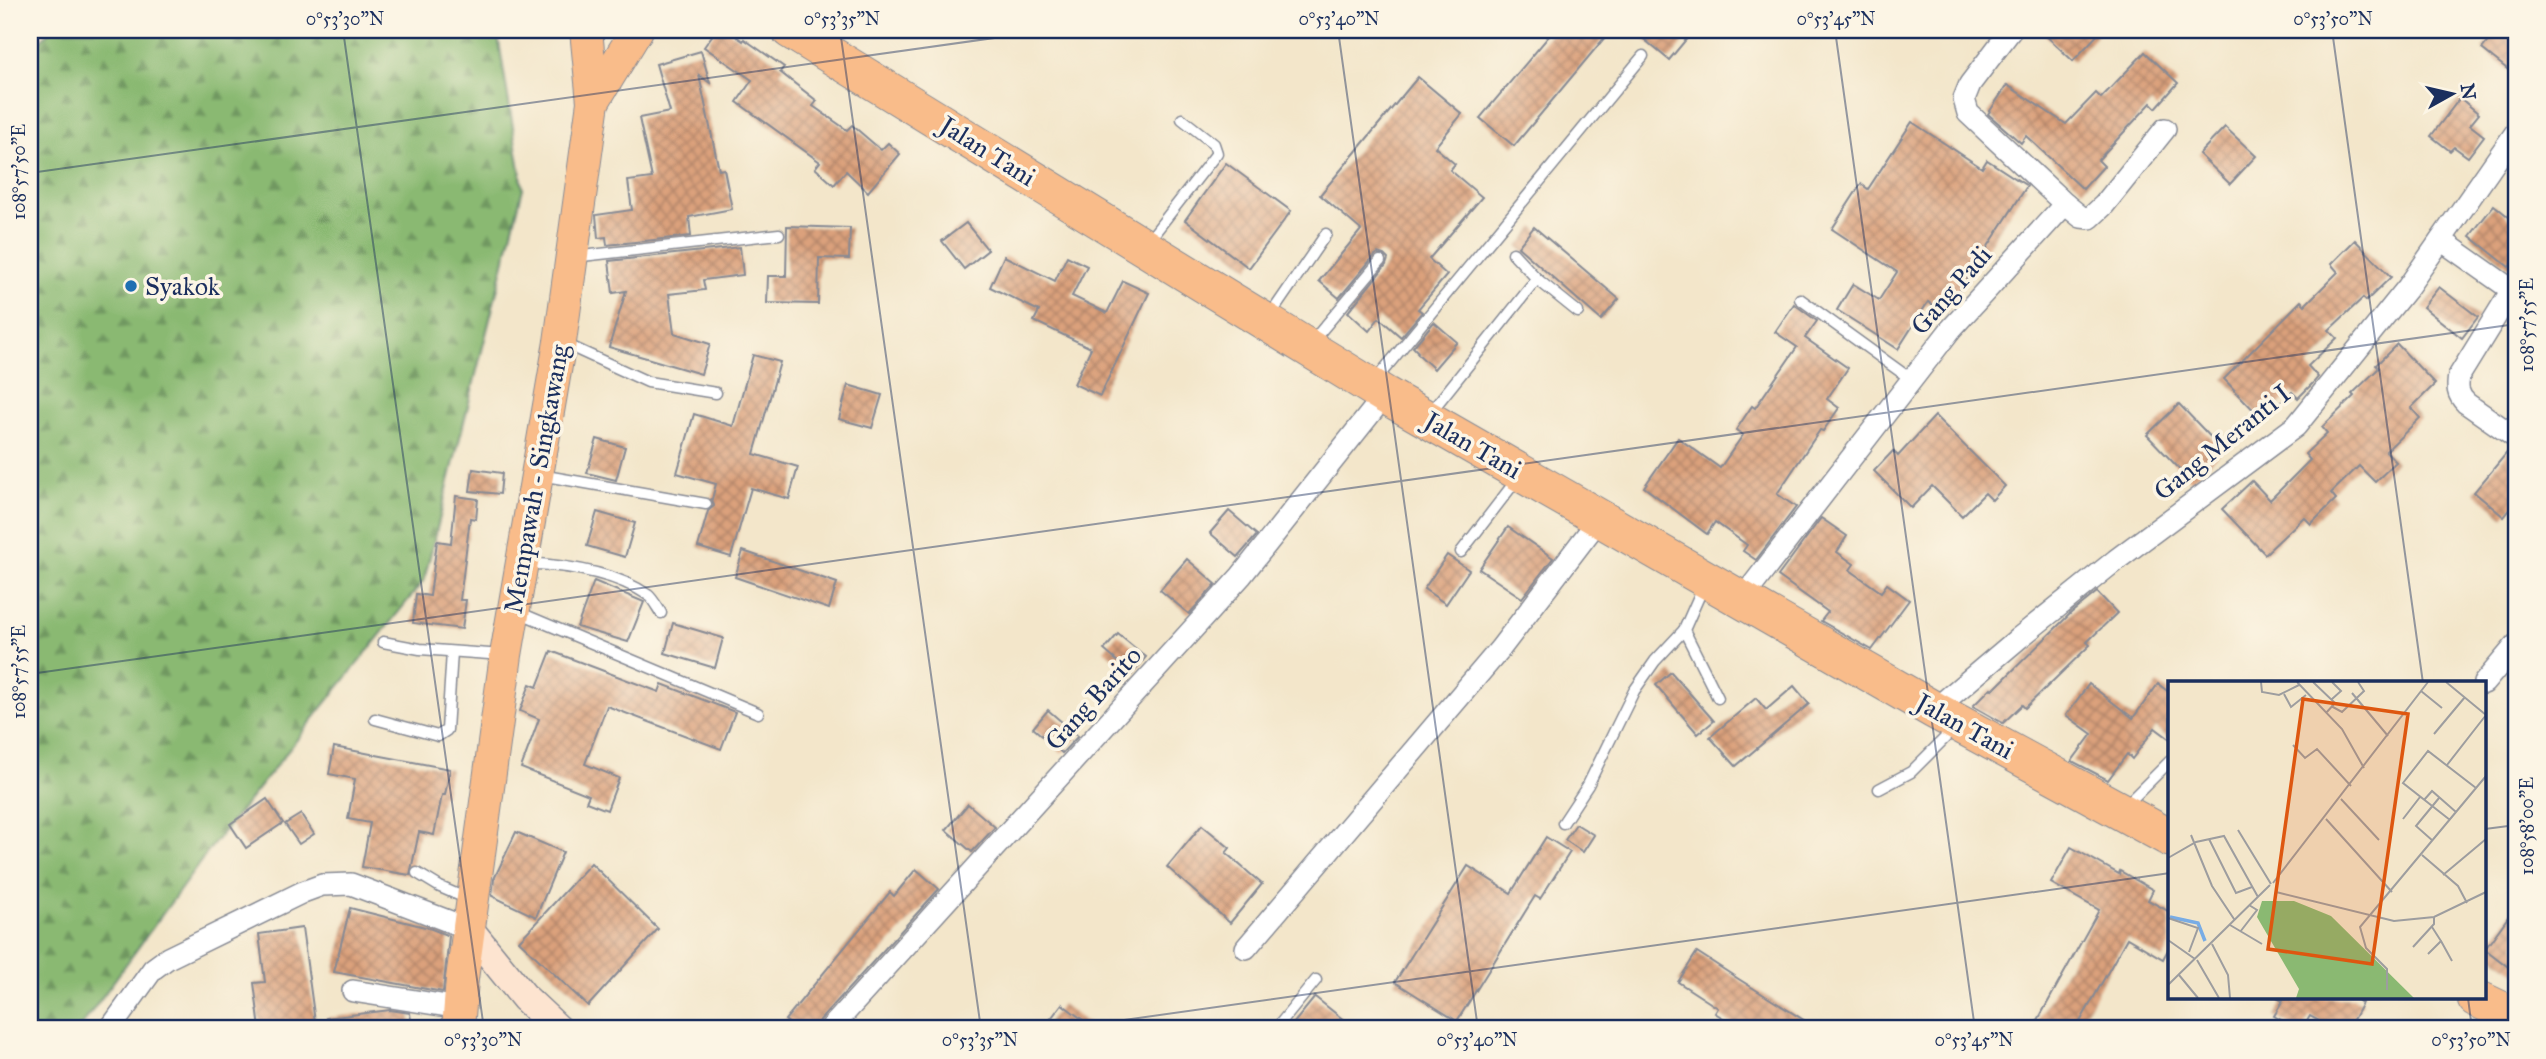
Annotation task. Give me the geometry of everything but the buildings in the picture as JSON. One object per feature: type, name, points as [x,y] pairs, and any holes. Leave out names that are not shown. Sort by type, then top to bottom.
[{"type":"highway","name":"Jalan Tani","points":[[790,30],[831,40],[1143,247],[1378,390],[1947,717],[2168,837]]},
{"type":"highway","points":[[2480,1000],[2516,1017]]},
{"type":"main road","name":"Mempawah - Singkawang","points":[[459,1019],[512,610],[560,342],[593,102],[586,30]]},
{"type":"main road","points":[[593,102],[637,30]]},
{"type":"street","points":[[2011,30],[1970,84],[1965,99],[1968,113],[2081,217],[2090,218],[2104,205],[2165,129]]},
{"type":"street","name":"Gang Meranti I","points":[[1947,717],[2019,638],[2116,560],[2296,426],[2400,297],[2516,132]]},
{"type":"street","name":"Gang Padi","points":[[1742,599],[1951,330],[2065,204]]},
{"type":"street","points":[[2441,240],[2514,291],[2459,376],[2458,390],[2466,403],[2516,438]]},
{"type":"street","name":"Gang Barito","points":[[830,1029],[1241,576],[1378,390]]},
{"type":"street","points":[[1246,948],[1500,649],[1600,518]]},
{"type":"street","points":[[2486,681],[2516,645]]},
{"type":"street","points":[[110,1029],[153,970],[168,958],[303,892],[322,886],[351,884],[471,915],[518,990],[558,1029]]},
{"type":"street","points":[[353,991],[459,1019]]},
{"type":"lane","points":[[1378,390],[1643,57]]},
{"type":"lane","points":[[1143,247],[1217,153],[1214,144],[1182,119]]},
{"type":"lane","points":[[572,257],[779,234]]},
{"type":"lane","points":[[1266,322],[1326,234]]},
{"type":"lane","points":[[1513,253],[1537,279],[1578,312]]},
{"type":"lane","points":[[1307,348],[1380,261]]},
{"type":"lane","points":[[1426,418],[1537,279]]},
{"type":"lane","points":[[1800,299],[1912,380]]},
{"type":"lane","points":[[560,342],[648,382],[716,393]]},
{"type":"lane","points":[[1461,552],[1521,473]]},
{"type":"lane","points":[[537,475],[706,504]]},
{"type":"lane","points":[[521,563],[587,570],[650,596],[661,613]]},
{"type":"lane","points":[[1563,822],[1588,785],[1634,691],[1655,661],[1684,630],[1707,580]]},
{"type":"lane","points":[[512,610],[758,713]]},
{"type":"lane","points":[[1684,630],[1718,698]]},
{"type":"lane","points":[[383,642],[452,652],[506,656]]},
{"type":"lane","points":[[374,719],[438,736],[443,734],[447,730],[452,652]]},
{"type":"lane","points":[[1879,789],[1910,772],[1947,717]]},
{"type":"lane","points":[[2120,811],[2168,763]]},
{"type":"lane","points":[[416,873],[440,887],[471,915]]},
{"type":"lane","points":[[1276,1029],[1316,980]]},
{"type":"green space","points":[[51,30],[497,30],[523,188],[424,580],[209,850],[79,1029],[30,1029],[30,51]]},
{"type":"place","name":"Syakok","points":[[131,286]]}]
